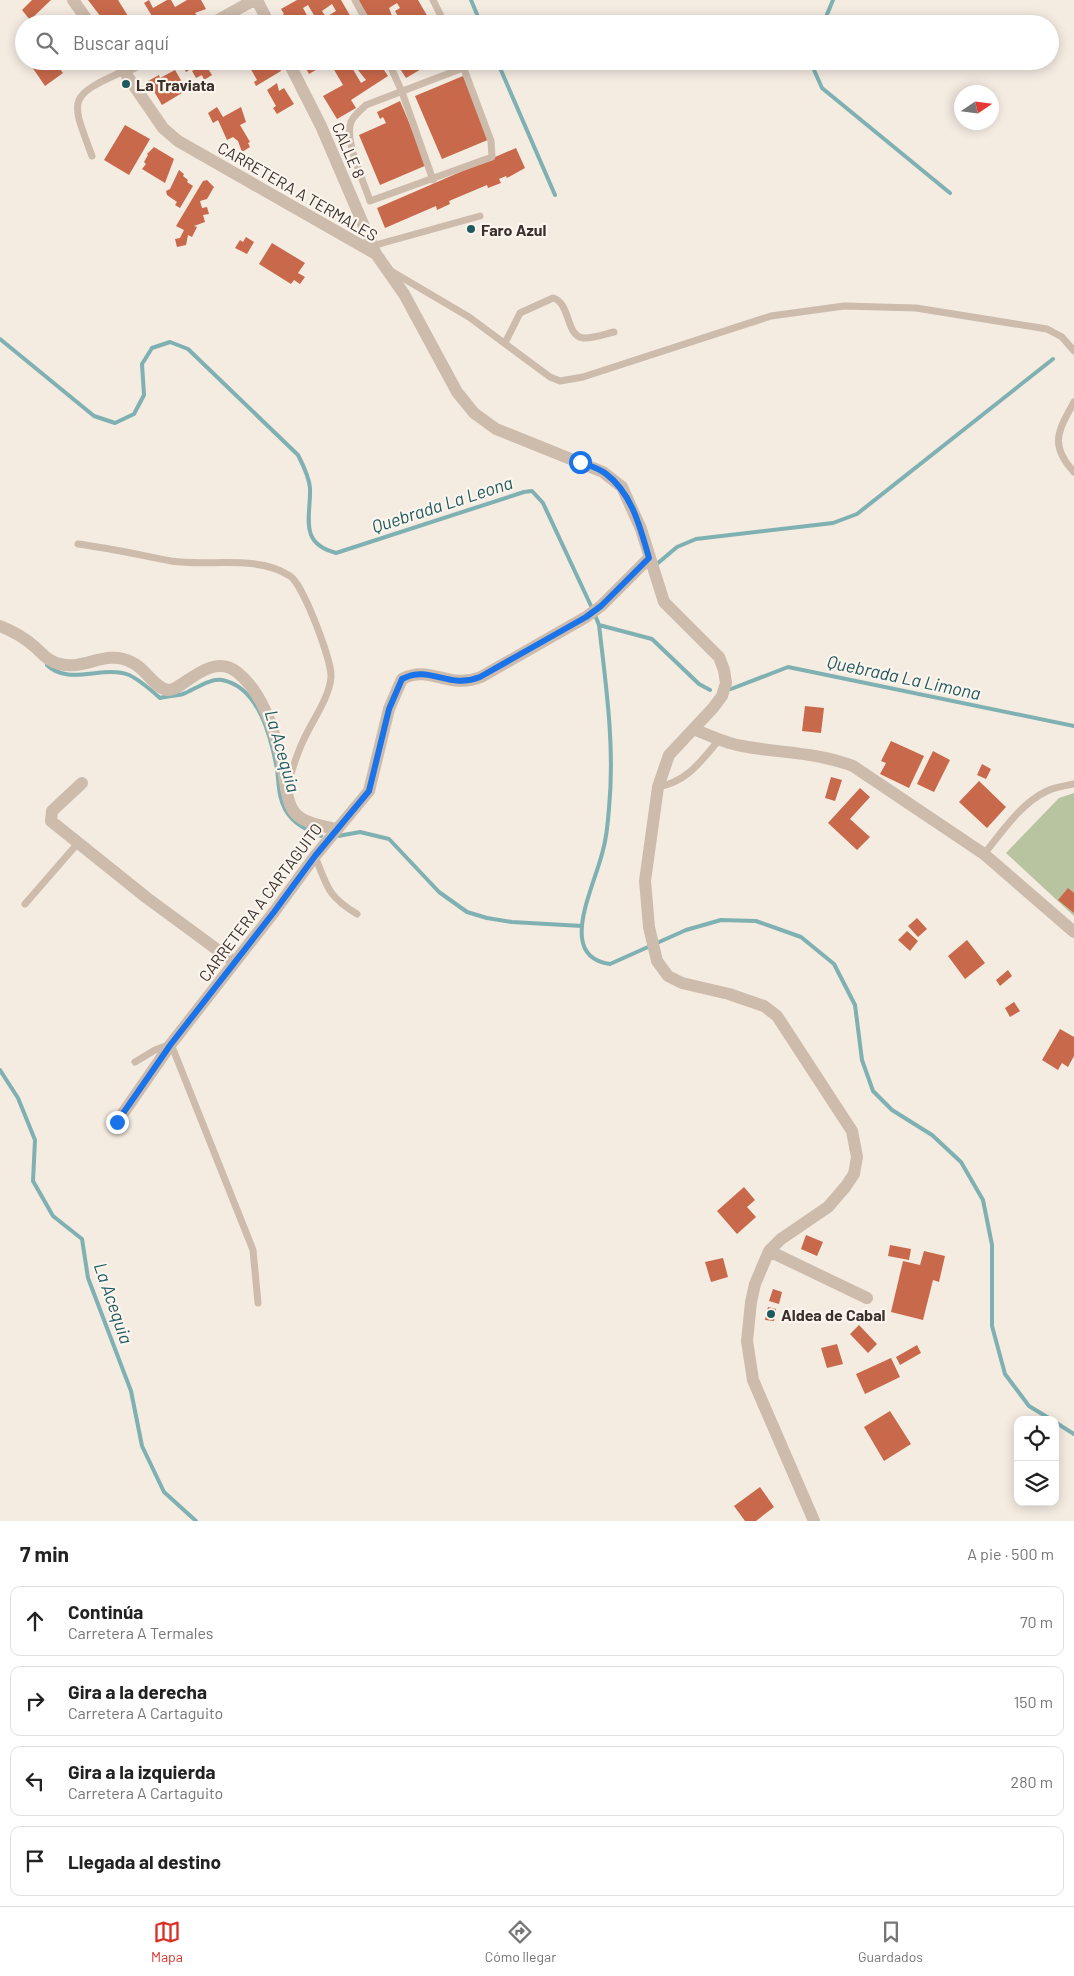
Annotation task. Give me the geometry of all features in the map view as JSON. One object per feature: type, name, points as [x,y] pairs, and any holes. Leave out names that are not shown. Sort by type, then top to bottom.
[{"type":"street","points":[[73,0],[84,15]]},
{"type":"street","points":[[228,15],[256,0],[264,15]]},
{"type":"street","name":"CARRETERA A TERMALES","points":[[124,70],[162,128],[178,141],[374,250],[388,269],[457,392],[474,413],[496,428],[603,472],[622,487],[638,522],[664,602],[719,658],[724,670],[726,683],[722,696],[669,755],[658,787],[645,880],[649,927],[657,961],[668,976],[682,983],[729,994],[764,1006],[777,1016],[852,1130],[858,1157],[854,1174],[828,1207],[781,1239],[769,1251]]},
{"type":"street","name":"CALLE 8","points":[[293,70],[321,126],[374,250]]},
{"type":"street","name":"CARRETERA A CARTAGUITO","points":[[117,1122],[171,1044],[336,829],[362,802],[369,791],[389,709],[402,679],[419,674],[432,675],[454,682],[469,682],[586,617],[601,606],[649,558]]},
{"type":"street","points":[[0,626],[13,631],[57,664],[73,665],[102,658],[117,658],[133,662],[146,671],[156,684],[167,690],[174,690],[201,671],[219,667],[234,670],[251,685],[267,714],[281,758],[286,787],[297,815],[316,824],[336,829]]},
{"type":"street","points":[[694,729],[719,740],[742,746],[832,758],[853,766],[984,854],[1074,932]]},
{"type":"street","points":[[82,783],[50,815],[51,821],[147,898],[234,962]]},
{"type":"street","points":[[814,1521],[753,1380],[748,1359],[747,1341],[750,1302],[755,1284],[769,1251],[867,1298]]},
{"type":"lane","points":[[355,0],[363,15]]},
{"type":"lane","points":[[433,0],[440,15]]},
{"type":"lane","points":[[92,156],[77,114],[77,102],[83,92],[115,70]]},
{"type":"lane","points":[[392,70],[402,92],[433,180]]},
{"type":"lane","points":[[451,70],[402,92],[366,105],[355,115],[350,123],[348,136],[370,201],[491,158],[493,155],[491,141],[464,70]]},
{"type":"lane","points":[[374,250],[480,216]]},
{"type":"lane","points":[[388,269],[469,317],[550,377],[560,381],[572,381],[771,316],[844,306],[916,308],[1047,329],[1062,337],[1074,351]]},
{"type":"lane","points":[[505,343],[520,314],[553,298],[562,303],[575,333],[579,337],[585,338],[614,332]]},
{"type":"lane","points":[[1074,402],[1058,431],[1058,445],[1063,460],[1074,472]]},
{"type":"lane","points":[[78,544],[144,554],[172,561],[263,567],[279,570],[298,584],[325,649],[331,678],[322,704],[304,740],[286,787]]},
{"type":"lane","points":[[658,787],[675,784],[690,773],[719,740]]},
{"type":"lane","points":[[984,854],[1037,796],[1049,790],[1074,784]]},
{"type":"lane","points":[[25,904],[78,843]]},
{"type":"lane","points":[[315,856],[328,889],[338,903],[357,914]]},
{"type":"lane","points":[[136,1062],[155,1050],[171,1044],[253,1250],[256,1261],[258,1304]]},
{"type":"green space","points":[[1074,793],[1074,916],[1006,853],[1059,798]]},
{"type":"building","points":[[32,0],[51,0],[35,15],[26,15],[22,10]]},
{"type":"building","points":[[88,0],[118,0],[127,15],[99,15]]},
{"type":"building","points":[[149,0],[153,8],[167,0],[171,0],[175,7],[187,0],[201,0],[206,9],[195,13],[196,15],[151,15],[144,3]]},
{"type":"building","points":[[297,0],[341,0],[350,15],[329,15],[336,11],[332,4],[322,11],[325,15],[314,15],[308,5],[303,8],[307,15],[282,15],[284,14],[281,9]]},
{"type":"building","points":[[358,0],[418,0],[427,15],[397,15],[395,11],[400,8],[397,3],[389,8],[392,15],[367,15]]},
{"type":"building","points":[[34,70],[61,70],[63,73],[45,86]]},
{"type":"building","points":[[175,70],[182,82],[174,87],[176,91],[185,86],[187,90],[162,105],[148,81],[159,75],[160,78]]},
{"type":"building","points":[[209,70],[212,75],[204,80],[202,75],[196,78],[192,71]]},
{"type":"building","points":[[251,70],[281,71],[256,86],[254,82],[257,80]]},
{"type":"building","points":[[307,70],[316,70],[309,74]]},
{"type":"building","points":[[334,70],[353,70],[361,83],[366,80],[358,70],[384,70],[388,76],[351,100],[356,108],[337,119],[323,96],[343,85]]},
{"type":"building","points":[[401,70],[420,70],[406,78]]},
{"type":"building","points":[[463,76],[490,139],[442,159],[415,96]]},
{"type":"building","points":[[277,83],[279,91],[284,88],[294,104],[277,114],[273,108],[276,106],[267,90]]},
{"type":"building","points":[[400,101],[427,165],[380,185],[359,135],[386,123],[383,117],[380,119],[377,112]]},
{"type":"building","points":[[217,107],[223,117],[241,107],[246,122],[240,125],[250,142],[248,143],[250,147],[242,152],[238,141],[233,137],[227,140],[218,120],[213,123],[208,113]]},
{"type":"building","points":[[125,125],[150,139],[129,175],[104,160]]},
{"type":"building","points":[[154,147],[174,159],[165,183],[142,169],[146,164],[144,162],[147,154]]},
{"type":"building","points":[[516,148],[525,168],[507,178],[506,176],[499,179],[501,183],[488,188],[487,185],[449,201],[450,204],[437,210],[436,206],[385,228],[377,208]]},
{"type":"building","points":[[179,170],[188,180],[187,182],[193,186],[180,208],[175,205],[177,202],[167,195],[166,191],[170,189]]},
{"type":"building","points":[[207,180],[214,187],[207,199],[200,201],[202,208],[207,207],[209,214],[203,215],[205,222],[194,226],[197,227],[192,237],[188,235],[186,245],[177,247],[175,239],[180,238],[184,230],[176,226],[203,181]]},
{"type":"building","points":[[246,237],[254,242],[247,254],[235,248],[240,240],[243,242]]},
{"type":"building","points":[[272,243],[305,263],[298,273],[305,277],[300,284],[294,280],[291,284],[259,264]]},
{"type":"building","points":[[805,706],[824,708],[821,733],[802,731]]},
{"type":"building","points":[[891,741],[924,756],[909,788],[880,774],[886,763],[881,761]]},
{"type":"building","points":[[933,751],[950,760],[934,792],[917,784]]},
{"type":"building","points":[[982,764],[991,769],[986,779],[977,775]]},
{"type":"building","points":[[831,777],[842,780],[835,801],[825,798]]},
{"type":"building","points":[[979,781],[1006,807],[987,828],[959,802]]},
{"type":"building","points":[[860,788],[870,797],[850,819],[870,837],[857,850],[828,823]]},
{"type":"building","points":[[1068,888],[1074,893],[1074,913],[1058,900]]},
{"type":"building","points":[[917,918],[927,929],[918,937],[908,926]]},
{"type":"building","points":[[907,931],[918,941],[910,951],[898,940]]},
{"type":"building","points":[[967,940],[985,963],[965,979],[948,956]]},
{"type":"building","points":[[1008,970],[1012,976],[1000,986],[996,980]]},
{"type":"building","points":[[1014,1002],[1020,1011],[1010,1017],[1005,1008]]},
{"type":"building","points":[[1060,1029],[1074,1037],[1074,1056],[1068,1067],[1062,1063],[1058,1070],[1042,1060]]},
{"type":"building","points":[[744,1187],[755,1200],[747,1207],[756,1217],[737,1234],[717,1211]]},
{"type":"building","points":[[806,1235],[823,1242],[817,1256],[801,1249]]},
{"type":"building","points":[[890,1245],[911,1249],[909,1260],[888,1256]]},
{"type":"building","points":[[924,1251],[945,1256],[939,1282],[933,1280],[923,1320],[891,1312],[903,1261],[920,1265]]},
{"type":"building","points":[[723,1258],[728,1277],[711,1282],[705,1262]]},
{"type":"building","points":[[773,1289],[782,1292],[779,1304],[769,1301]]},
{"type":"building","name":"Aldea de Cabal","points":[[768,1307],[776,1309],[774,1321],[765,1320]]},
{"type":"building","points":[[859,1325],[877,1344],[868,1353],[850,1334]]},
{"type":"building","points":[[837,1344],[843,1364],[827,1368],[821,1348]]},
{"type":"building","points":[[917,1345],[921,1353],[900,1365],[896,1357]]},
{"type":"building","points":[[891,1358],[900,1377],[865,1394],[856,1374]]},
{"type":"building","points":[[890,1411],[911,1444],[884,1461],[864,1427]]},
{"type":"building","points":[[760,1487],[774,1507],[756,1521],[745,1521],[734,1506]]},
{"type":"waterway","points":[[471,0],[477,15]]},
{"type":"waterway","points":[[827,15],[833,0]]},
{"type":"waterway","points":[[501,70],[555,195]]},
{"type":"waterway","points":[[814,70],[822,88],[950,193]]},
{"type":"waterway","name":"Quebrada La Leona","points":[[0,339],[94,416],[115,423],[134,414],[144,395],[142,364],[152,348],[170,342],[188,349],[298,455],[306,471],[310,488],[309,528],[311,536],[324,549],[336,553],[532,491],[543,503],[592,608]]},
{"type":"waterway","points":[[658,563],[677,547],[696,539],[833,523],[857,514],[1053,359]]},
{"type":"waterway","name":"Quebrada La Leona","points":[[595,615],[599,625],[607,694],[611,785],[605,839],[583,917],[582,938],[585,949],[591,957],[610,964],[686,930],[721,920],[756,921],[801,937],[834,964],[855,1005],[862,1060],[873,1091],[892,1110],[932,1135],[961,1162],[983,1200],[992,1245],[992,1326],[1005,1374],[1029,1406],[1045,1416]]},
{"type":"waterway","name":"Quebrada La Limona","points":[[599,625],[652,639],[699,684],[710,690]]},
{"type":"waterway","name":"La Acequia","points":[[47,665],[55,671],[65,674],[108,672],[129,675],[141,682],[160,698],[183,694],[207,682],[217,680],[235,685],[245,692],[254,703],[267,729],[277,769],[280,794],[285,809],[296,823],[321,836]]},
{"type":"waterway","name":"Quebrada La Limona","points":[[731,689],[788,667],[1074,726]]},
{"type":"waterway","name":"La Acequia","points":[[338,836],[360,832],[389,839],[439,892],[467,912],[487,918],[512,922],[582,926]]},
{"type":"waterway","name":"La Acequia","points":[[0,1070],[18,1098],[35,1140],[33,1181],[53,1216],[82,1239],[88,1278],[131,1391],[142,1446],[164,1492],[196,1521]]},
{"type":"waterway","name":"Quebrada La Leona","points":[[1059,1425],[1074,1434]]},
{"type":"place","name":"La Traviata","points":[[126,84]]},
{"type":"place","name":"Faro Azul","points":[[471,229]]},
{"type":"place","name":"Aldea de Cabal","points":[[771,1314]]},
{"type":"route","points":[[117,1122],[171,1044],[336,829],[362,802],[369,791],[389,709],[402,679],[419,674],[432,675],[454,682],[469,682],[480,677],[586,617],[601,606],[649,558],[633,509],[622,487],[603,472],[580,462]]}]
